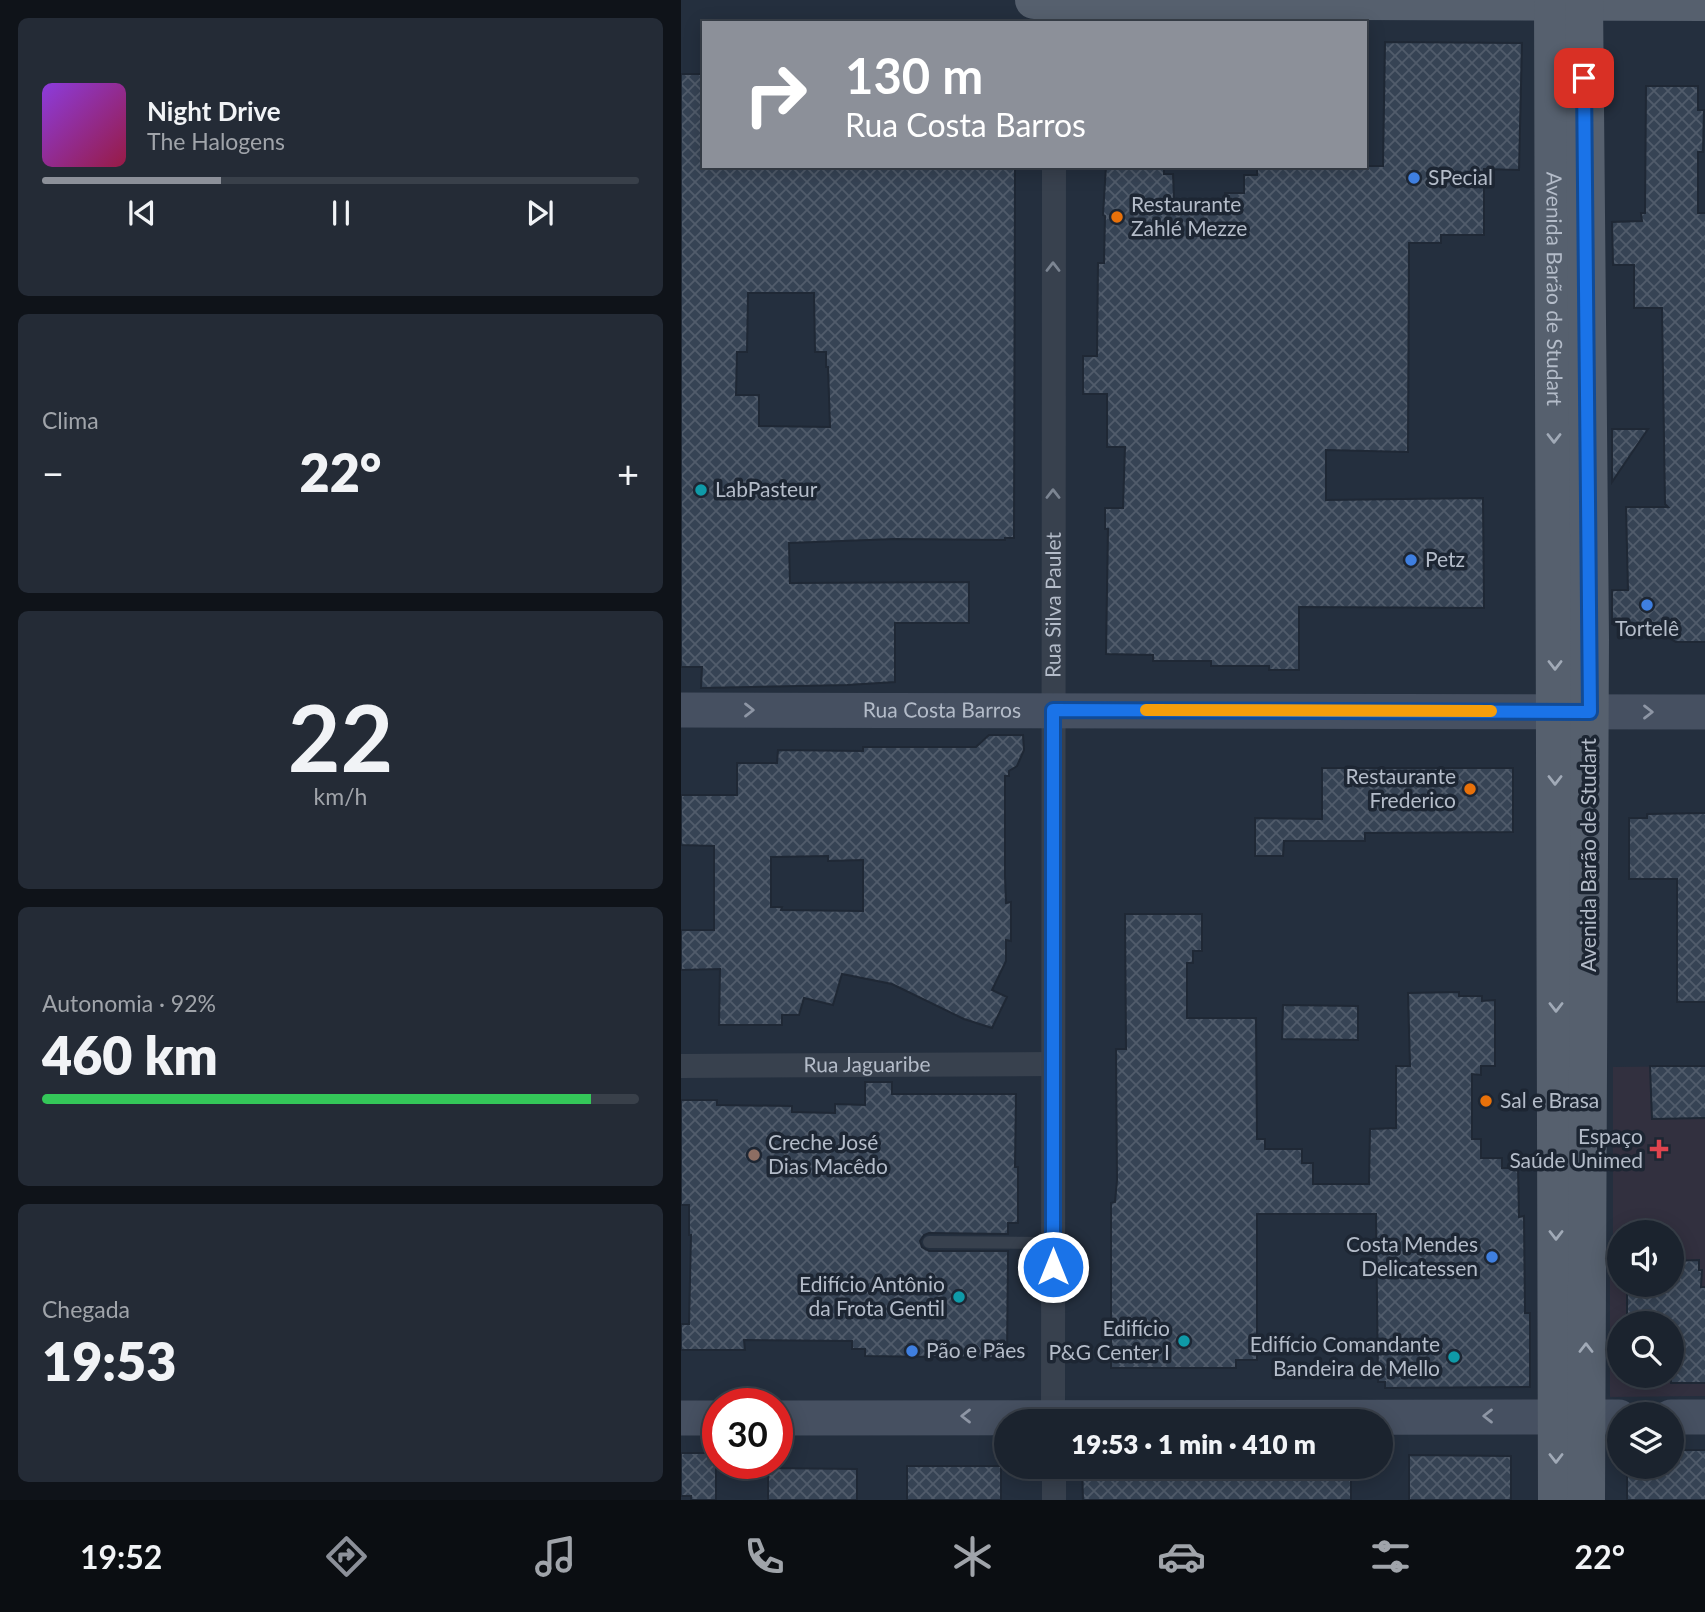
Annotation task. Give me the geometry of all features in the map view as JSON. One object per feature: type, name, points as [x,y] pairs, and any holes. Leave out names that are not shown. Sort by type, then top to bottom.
[{"type":"main road","points":[[1034,0],[1705,2]]},
{"type":"main road","name":"Avenida Barão de Studart","points":[[1568,1],[1572,712],[1587,1417],[1586,1500]]},
{"type":"main road","name":"Avenida Barão de Studart","points":[[1557,1500],[1587,1417]]},
{"type":"street","points":[[1055,0],[1055,21]]},
{"type":"street","name":"Rua Silva Paulet","points":[[1054,168],[1054,1409]]},
{"type":"street","name":"Rua Costa Barros","points":[[681,710],[1705,712]]},
{"type":"street","name":"Rua Jaguaribe","points":[[681,1066],[1053,1064]]},
{"type":"street","points":[[1393,1418],[1587,1417]]},
{"type":"street","points":[[1684,1417],[1705,1417]]},
{"type":"street","points":[[681,1418],[702,1418]]},
{"type":"street","points":[[793,1418],[994,1419]]},
{"type":"street","points":[[1054,1479],[1054,1500]]},
{"type":"lane","points":[[929,1242],[1053,1243]]},
{"type":"shaded area","name":"Espaço Saúde Unimed","points":[[1705,1066],[1705,1396],[1610,1397],[1610,1388],[1684,1388],[1684,1311],[1610,1311],[1610,1297],[1684,1297],[1684,1220],[1613,1220],[1613,1067]]},
{"type":"building","points":[[1385,42],[1522,43],[1519,170],[1484,169],[1484,235],[1441,235],[1441,243],[1409,243],[1408,452],[1326,450],[1326,500],[1483,498],[1484,608],[1299,607],[1299,670],[1269,670],[1269,666],[1211,666],[1211,661],[1153,661],[1153,655],[1106,654],[1108,529],[1105,529],[1105,508],[1123,508],[1125,447],[1107,447],[1107,394],[1083,394],[1083,356],[1097,356],[1098,263],[1104,263],[1106,168],[1164,168],[1164,174],[1173,174],[1174,199],[1225,200],[1225,193],[1244,193],[1244,175],[1257,175],[1257,168],[1383,166]]},
{"type":"building","points":[[681,74],[702,74],[702,168],[1015,168],[1014,538],[789,543],[790,583],[969,582],[969,623],[895,623],[895,682],[701,688],[702,667],[681,667]],"holes":[[[748,293],[814,293],[815,352],[826,352],[830,427],[759,426],[759,395],[736,395],[737,352],[747,352]]]},
{"type":"building","points":[[1646,86],[1698,86],[1698,110],[1704,110],[1703,152],[1698,152],[1698,213],[1706,213],[1706,642],[1676,642],[1665,636],[1654,623],[1612,624],[1612,590],[1628,590],[1626,507],[1668,507],[1665,504],[1662,308],[1634,308],[1634,265],[1613,265],[1612,222],[1642,221],[1641,213],[1645,213]]},
{"type":"building","points":[[1612,429],[1648,429],[1612,482]]},
{"type":"building","points":[[989,735],[1023,735],[1024,750],[1017,766],[1009,771],[1009,776],[1005,776],[1005,877],[1006,903],[1011,902],[1011,941],[1006,940],[1006,961],[992,990],[1007,997],[992,1028],[964,1019],[892,984],[842,974],[833,1005],[804,998],[799,1015],[782,1015],[782,1025],[719,1025],[720,969],[681,970],[681,930],[714,930],[714,846],[681,845],[681,795],[737,795],[737,763],[777,763],[778,750],[863,751],[863,747],[976,747]],"holes":[[[828,856],[828,861],[863,860],[863,911],[781,910],[782,907],[771,907],[771,857]]]},
{"type":"building","points":[[1322,768],[1513,768],[1513,832],[1365,833],[1365,841],[1284,841],[1283,856],[1255,856],[1255,818],[1322,819]]},
{"type":"building","points":[[1706,813],[1706,1002],[1677,1002],[1677,879],[1629,879],[1629,818],[1647,818],[1647,814]]},
{"type":"building","points":[[1125,914],[1202,914],[1202,951],[1193,951],[1193,963],[1187,963],[1187,1018],[1256,1018],[1257,1139],[1265,1139],[1265,1149],[1302,1149],[1302,1163],[1313,1163],[1313,1184],[1369,1184],[1370,1129],[1396,1128],[1396,1066],[1410,1066],[1408,993],[1459,992],[1459,996],[1482,996],[1482,1001],[1495,1000],[1495,1066],[1481,1066],[1481,1075],[1472,1074],[1472,1139],[1481,1139],[1481,1158],[1502,1158],[1502,1168],[1518,1168],[1519,1217],[1524,1216],[1525,1313],[1530,1313],[1530,1387],[1385,1388],[1385,1382],[1378,1382],[1376,1214],[1257,1214],[1257,1360],[1236,1360],[1236,1368],[1111,1368],[1111,1203],[1115,1202],[1117,1180],[1116,1049],[1126,1049]]},
{"type":"building","points":[[1283,1005],[1358,1006],[1358,1040],[1282,1039]]},
{"type":"building","points":[[1650,1066],[1706,1066],[1706,1118],[1652,1119]]},
{"type":"building","points":[[865,1082],[892,1082],[892,1094],[1016,1094],[1015,1167],[1018,1167],[1018,1223],[1008,1223],[1008,1234],[929,1233],[920,1241],[922,1247],[929,1251],[1008,1251],[1007,1358],[865,1356],[865,1349],[852,1349],[852,1341],[744,1340],[745,1350],[681,1350],[681,1324],[689,1324],[691,1235],[689,1205],[681,1205],[681,1100],[717,1100],[717,1105],[792,1106],[792,1112],[835,1113],[835,1104],[865,1105]]},
{"type":"building","points":[[1699,1260],[1699,1270],[1702,1270],[1701,1287],[1706,1287],[1706,1383],[1684,1383],[1684,1311],[1627,1311],[1627,1297],[1684,1297],[1684,1261]]},
{"type":"building","points":[[1684,1450],[1706,1450],[1706,1500],[1627,1500],[1627,1479],[1684,1479]]},
{"type":"building","points":[[681,1453],[702,1453],[702,1479],[716,1479],[716,1500],[691,1500],[691,1496],[681,1496]]},
{"type":"building","points":[[1409,1455],[1511,1456],[1511,1500],[1409,1500]]},
{"type":"building","points":[[907,1466],[994,1466],[994,1479],[1001,1479],[1001,1500],[907,1500]]},
{"type":"building","points":[[793,1468],[857,1469],[857,1500],[768,1500],[768,1479],[793,1479]]},
{"type":"building","points":[[1082,1479],[1351,1479],[1351,1500],[1083,1500]]},
{"type":"slow traffic","points":[[1146,710],[1491,711]]},
{"type":"place","name":"SPecial","points":[[1414,178]]},
{"type":"place","name":"Restaurante Zahlé Mezze","points":[[1117,217]]},
{"type":"place","name":"LabPasteur","points":[[701,490]]},
{"type":"place","name":"Petz","points":[[1411,560]]},
{"type":"place","name":"Tortelê","points":[[1647,605]]},
{"type":"place","name":"Restaurante Frederico","points":[[1470,789]]},
{"type":"place","name":"Sal e Brasa","points":[[1486,1101]]},
{"type":"place","name":"Espaço Saúde Unimed","points":[[1659,1149]]},
{"type":"place","name":"Creche José Dias Macêdo","points":[[754,1155]]},
{"type":"place","name":"Costa Mendes Delicatessen","points":[[1492,1257]]},
{"type":"place","name":"Edifício Antônio da Frota Gentil","points":[[959,1297]]},
{"type":"place","name":"Edifício P&G Center I","points":[[1184,1341]]},
{"type":"place","name":"Pão e Pães","points":[[912,1351]]},
{"type":"place","name":"Edifício Comandante Bandeira de Mello","points":[[1454,1357]]},
{"type":"route","points":[[1053,1267],[1053,710],[1590,712],[1584,78]]}]
